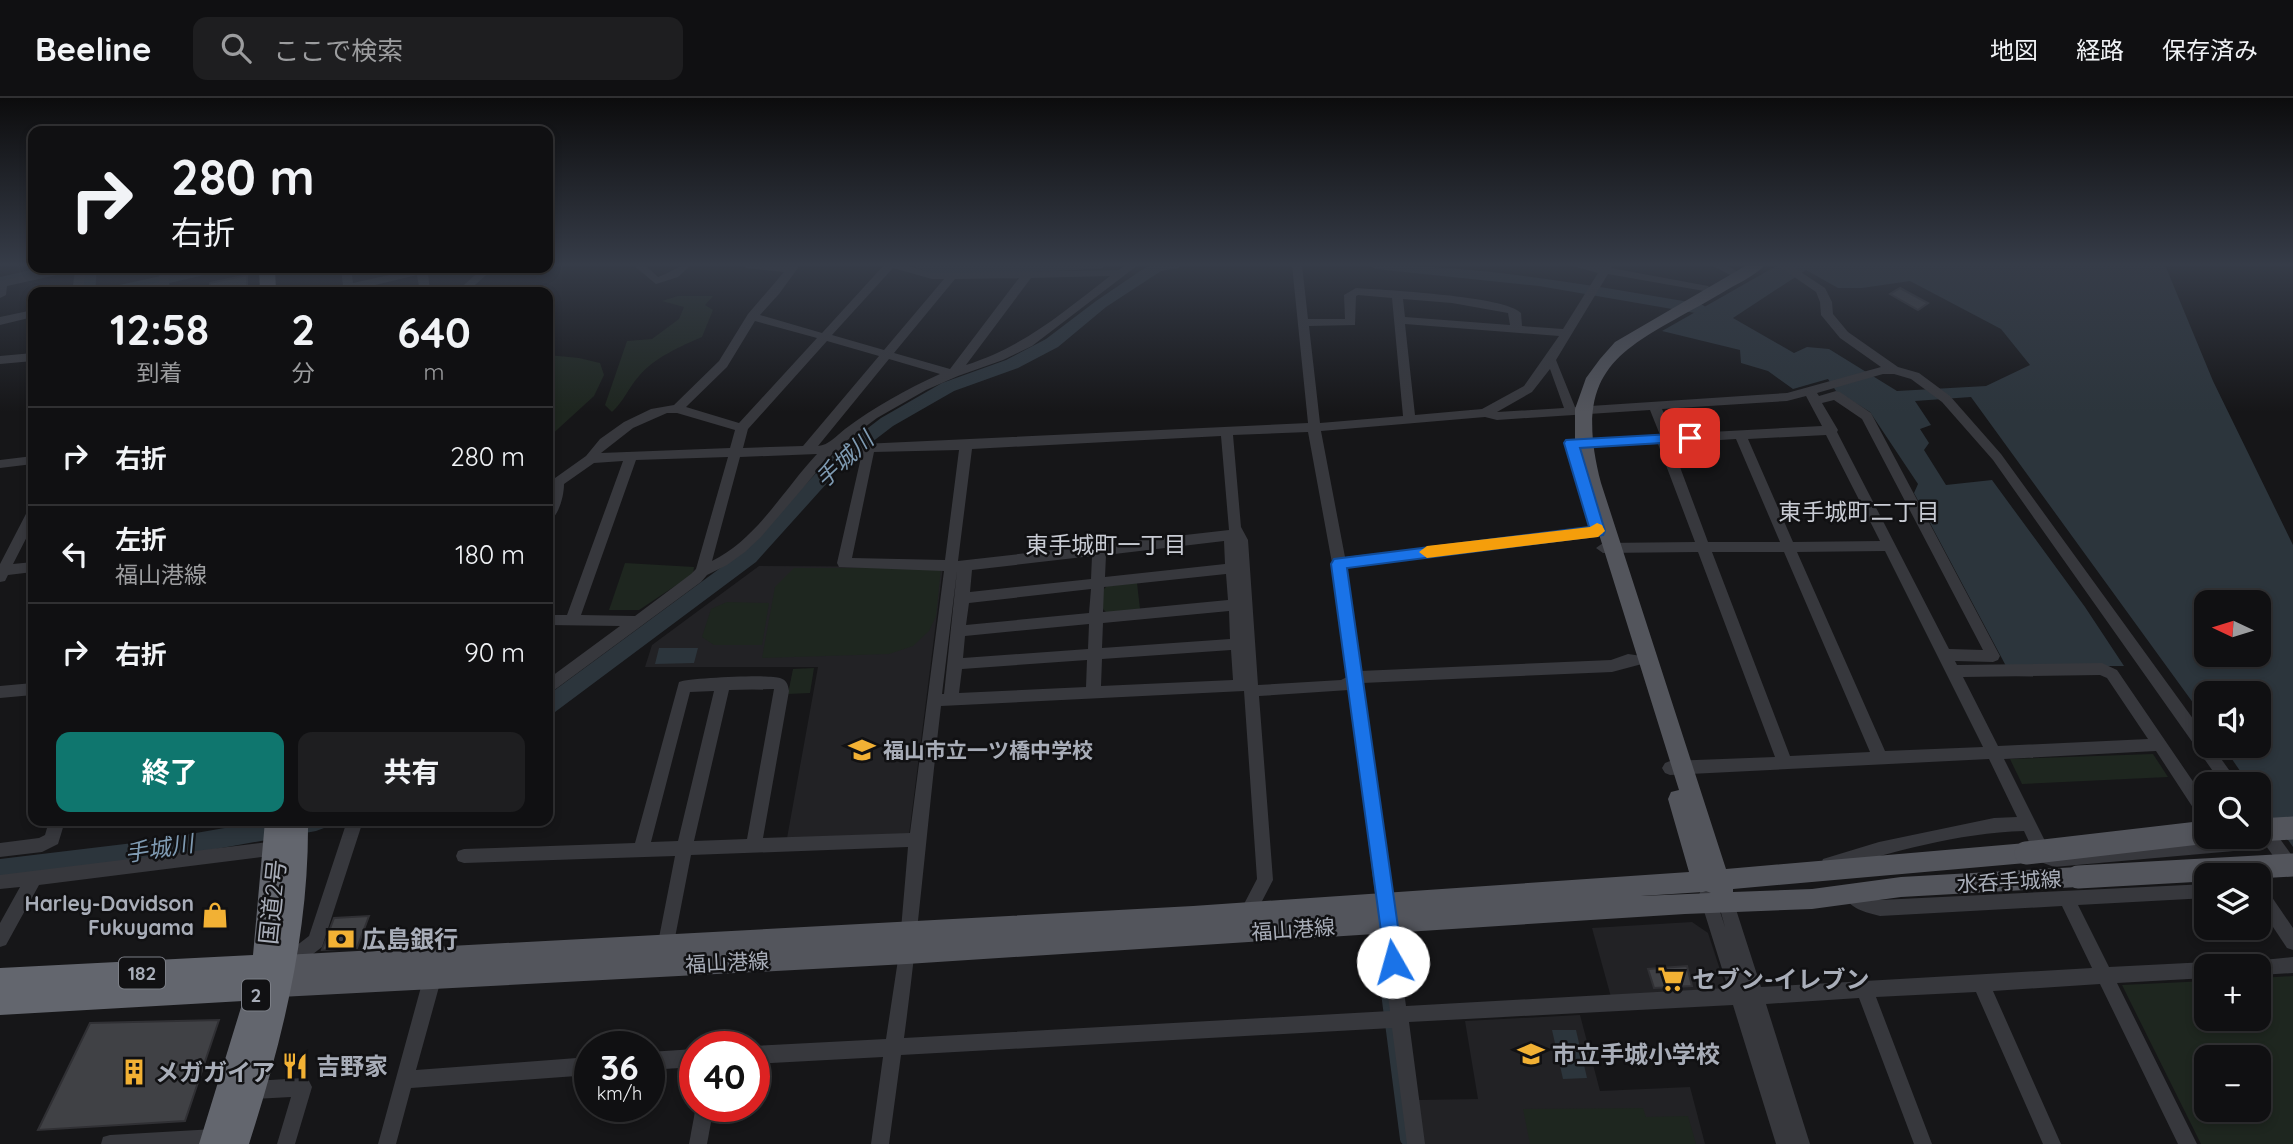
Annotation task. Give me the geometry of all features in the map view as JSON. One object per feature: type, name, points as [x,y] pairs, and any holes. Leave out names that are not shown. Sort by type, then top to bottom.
[{"type":"highway","name":"国道2号","points":[[221,1142],[253,1090],[272,1027],[270,933],[285,834]]},
{"type":"highway","name":"国道2号","points":[[221,1142],[249,1030],[271,977]]},
{"type":"highway","name":"182","points":[[0,980],[271,977]]},
{"type":"highway","name":"182","points":[[0,1002],[271,977]]},
{"type":"main road","points":[[1667,314],[1620,346],[1591,381],[1577,411],[1576,443],[1714,892]]},
{"type":"main road","points":[[1605,542],[1637,660],[1676,768]]},
{"type":"main road","points":[[2271,829],[2293,828]]},
{"type":"main road","name":"水呑手城線","points":[[1714,892],[1813,874],[2194,834]]},
{"type":"main road","name":"水呑手城線","points":[[1714,892],[1812,899],[1901,887],[2293,868]]},
{"type":"main road","name":"福山港線","points":[[271,977],[433,976],[1714,892]]},
{"type":"main road","name":"福山港線","points":[[271,977],[665,948],[908,943],[1254,914],[1387,914]]},
{"type":"street","points":[[677,409],[723,363],[754,314]]},
{"type":"street","points":[[702,571],[742,428],[846,314]]},
{"type":"street","points":[[807,450],[920,314]]},
{"type":"street","points":[[953,374],[998,314]]},
{"type":"street","points":[[553,683],[750,538],[833,449],[904,398],[953,374],[1012,352],[1067,314]]},
{"type":"street","points":[[1303,314],[1316,427],[1339,564],[1387,914],[1416,1144]]},
{"type":"street","points":[[1304,323],[1351,321],[1351,314]]},
{"type":"street","points":[[1399,314],[1409,419]]},
{"type":"street","points":[[1515,314],[1516,327]]},
{"type":"street","points":[[1485,413],[1528,389],[1550,360],[1578,314]]},
{"type":"street","points":[[1827,314],[1839,330],[1894,370],[1915,376],[1947,399],[1997,457],[2222,772]]},
{"type":"street","points":[[0,321],[28,315]]},
{"type":"street","points":[[752,316],[953,374]]},
{"type":"street","points":[[1400,320],[1516,327],[1565,333]]},
{"type":"street","points":[[0,360],[28,357]]},
{"type":"street","points":[[1550,360],[1577,411]]},
{"type":"street","points":[[1813,396],[1829,385],[1894,370]]},
{"type":"street","points":[[590,460],[631,456],[966,445],[1316,427],[1485,413],[1497,416],[1836,395],[1867,416],[1993,656],[1945,655]]},
{"type":"street","points":[[1813,396],[1945,655],[2043,856],[2054,860],[2194,844]]},
{"type":"street","points":[[1654,406],[1667,433],[1664,444],[1785,763]]},
{"type":"street","points":[[553,504],[558,492],[553,486],[590,460],[596,450],[639,417],[667,408],[677,409],[742,428]]},
{"type":"street","points":[[1576,443],[1832,430]]},
{"type":"street","points":[[1227,431],[1238,644],[1248,687]]},
{"type":"street","points":[[1740,435],[1881,759]]},
{"type":"street","points":[[880,1144],[908,943],[934,700],[958,566],[966,445]]},
{"type":"street","points":[[867,448],[844,563],[958,566],[1234,534],[1241,540],[1248,687],[1265,880],[1254,898],[1254,914]]},
{"type":"street","points":[[572,620],[631,456]]},
{"type":"street","points":[[0,464],[28,461]]},
{"type":"street","points":[[1,573],[28,522]]},
{"type":"street","points":[[1339,564],[1605,542],[1789,548],[1889,545]]},
{"type":"street","points":[[1093,693],[1099,551]]},
{"type":"street","points":[[951,699],[963,598],[958,566]]},
{"type":"street","points":[[1,573],[28,568]]},
{"type":"street","points":[[963,598],[1233,568]]},
{"type":"street","points":[[959,631],[1235,605]]},
{"type":"street","points":[[553,620],[637,621]]},
{"type":"street","points":[[955,664],[1238,644]]},
{"type":"street","points":[[934,700],[1248,687],[1343,686],[1362,676],[1612,666],[1628,660],[1637,660]]},
{"type":"street","points":[[1953,671],[2102,670],[2112,674],[2194,796]]},
{"type":"street","points":[[641,851],[684,687],[777,683],[782,686],[754,846]]},
{"type":"street","points":[[665,948],[684,850],[723,684]]},
{"type":"street","points":[[0,692],[28,689]]},
{"type":"street","points":[[1676,768],[2159,745]]},
{"type":"street","points":[[1813,874],[1832,862],[1879,849],[1994,825],[2028,824]]},
{"type":"street","points":[[0,850],[42,845],[52,839],[56,826]]},
{"type":"street","points":[[271,977],[316,942],[353,826]]},
{"type":"street","points":[[0,882],[285,834]]},
{"type":"street","points":[[2271,839],[2293,868]]},
{"type":"street","points":[[464,856],[917,840]]},
{"type":"street","points":[[0,939],[34,878]]},
{"type":"street","points":[[1714,892],[1747,996],[1801,1144]]},
{"type":"street","points":[[1851,894],[1863,904],[1880,908],[2194,892]]},
{"type":"street","points":[[2067,900],[2188,1144]]},
{"type":"street","points":[[2271,910],[2293,942]]},
{"type":"street","points":[[2271,966],[2293,965]]},
{"type":"street","points":[[770,1054],[2194,972]]},
{"type":"street","points":[[387,1144],[433,976]]},
{"type":"street","points":[[1981,984],[2052,1144]]},
{"type":"street","points":[[1866,990],[1923,1144]]},
{"type":"street","points":[[1747,996],[1785,1144]]},
{"type":"street","points":[[404,1080],[574,1067]]},
{"type":"street","points":[[253,1090],[303,1087],[286,1144]]},
{"type":"street","points":[[698,1144],[702,1122]]},
{"type":"street","points":[[110,1144],[221,1142]]},
{"type":"shaded area","points":[[681,314],[711,314],[702,337],[652,364],[635,380],[612,412],[605,405],[627,341],[652,339],[679,319]]},
{"type":"shaded area","points":[[1692,314],[1739,314],[1733,318],[1794,353],[1807,347],[1829,349],[1897,391],[1986,386],[2030,365],[2001,329],[1972,314],[2185,314],[2213,381],[2293,545],[2293,847],[2271,815],[2271,772],[2241,772],[2231,758],[2271,758],[2271,681],[2194,681],[2194,704],[1971,397],[1915,401],[1931,425],[1920,429],[1929,443],[1924,450],[1946,485],[1992,480],[2085,607],[2124,666],[2006,666],[1914,493],[1918,484],[1870,412],[1836,391],[1828,379],[1793,389],[1768,371],[1741,363],[1740,350],[1662,331]]},
{"type":"shaded area","points":[[553,355],[600,363],[604,375],[594,396],[553,433]]},
{"type":"shaded area","points":[[625,563],[694,567],[693,574],[639,610],[609,610]]},
{"type":"shaded area","name":"福山市立一ツ橋中学校","points":[[759,566],[943,567],[909,835],[787,838],[818,667],[645,667],[652,645]]},
{"type":"shaded area","points":[[794,568],[941,568],[936,616],[929,631],[913,646],[889,654],[762,658],[775,587]]},
{"type":"shaded area","points":[[1137,583],[1140,609],[1107,613],[1102,608],[1103,590],[1107,586]]},
{"type":"shaded area","points":[[727,602],[769,603],[762,645],[714,645],[702,637],[711,609]]},
{"type":"shaded area","points":[[659,648],[698,648],[694,663],[655,664]]},
{"type":"shaded area","points":[[814,668],[810,693],[788,694],[793,669]]},
{"type":"shaded area","points":[[2153,754],[2168,777],[2022,784],[2010,759]]},
{"type":"shaded area","points":[[1692,922],[1708,933],[1727,991],[1611,997],[1592,928]]},
{"type":"shaded area","points":[[2293,976],[2293,1144],[2201,1144],[2122,985],[2194,982],[2194,1031],[2271,1031],[2271,977]]},
{"type":"shaded area","name":"市立手城小学校","points":[[1580,1015],[1600,1091],[1690,1087],[1705,1144],[1424,1144],[1418,1100],[1478,1099],[1465,1021]]},
{"type":"shaded area","points":[[1552,1030],[1576,1030],[1587,1078],[1563,1079]]},
{"type":"shaded area","points":[[1643,1108],[1646,1117],[1688,1116],[1696,1144],[1530,1144],[1523,1109]]},
{"type":"building","name":"広島銀行","points":[[369,916],[357,948],[322,950],[334,918]]},
{"type":"building","name":"セブン-イレブン","points":[[1687,966],[1692,986],[1654,988],[1648,969]]},
{"type":"building","name":"メガガイア","points":[[219,1020],[185,1121],[38,1130],[90,1023]]},
{"type":"waterway","name":"手城川","points":[[553,702],[749,557],[840,458],[887,422],[948,387],[1012,364],[1052,343],[1089,314]]},
{"type":"waterway","name":"手城川","points":[[0,869],[150,851],[288,826]]},
{"type":"waterway","points":[[1380,938],[1390,1016]]},
{"type":"waterway","points":[[1391,1023],[1406,1139]]},
{"type":"slow traffic","points":[[1427,552],[1598,531],[1597,529]]},
{"type":"place","name":"福山市立一ツ橋中学校","points":[[862,750]]},
{"type":"place","name":"Harley-Davidson Fukuyama","points":[[215,915]]},
{"type":"place","name":"広島銀行","points":[[341,939]]},
{"type":"place","name":"セブン-イレブン","points":[[1671,979]]},
{"type":"place","name":"市立手城小学校","points":[[1531,1054]]},
{"type":"place","name":"吉野家","points":[[295,1066]]},
{"type":"place","name":"メガガイア","points":[[134,1072]]},
{"type":"district","name":"東手城町二丁目","points":[[1859,511]]},
{"type":"district","name":"東手城町一丁目","points":[[1106,544]]},
{"type":"route","points":[[1393,962],[1339,564],[1598,531],[1571,443],[1690,438]]}]
